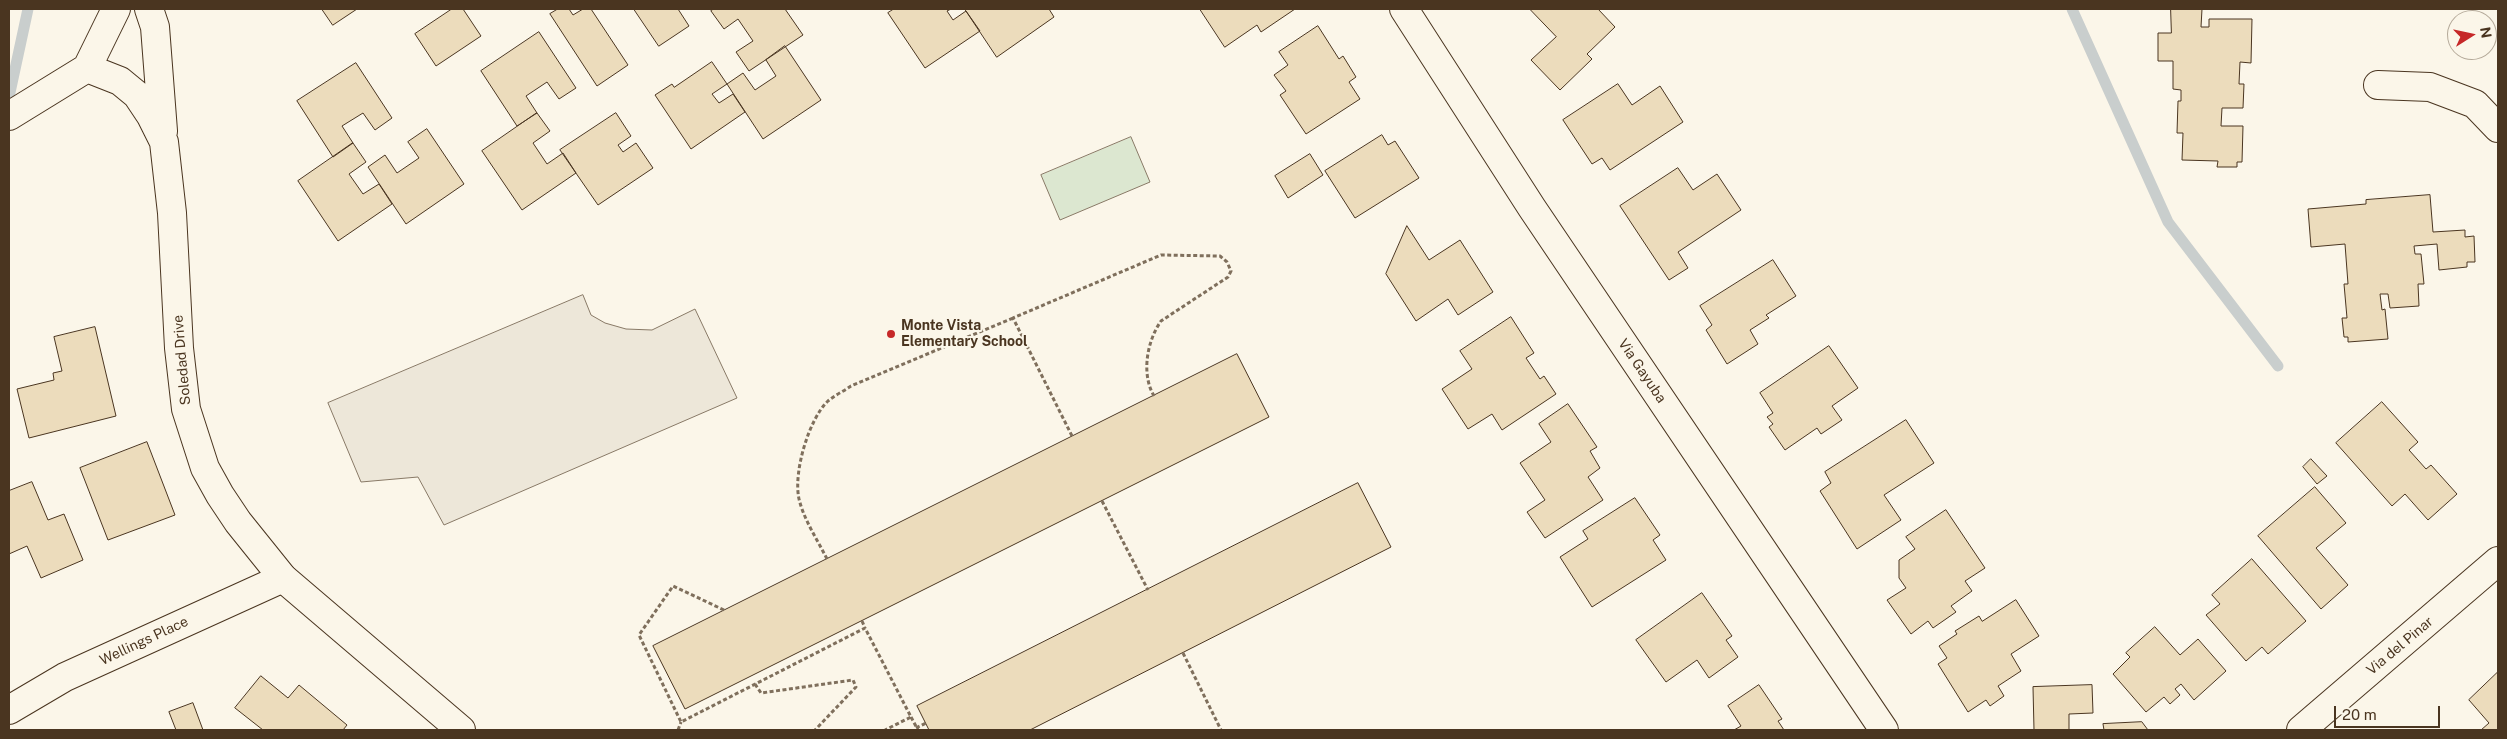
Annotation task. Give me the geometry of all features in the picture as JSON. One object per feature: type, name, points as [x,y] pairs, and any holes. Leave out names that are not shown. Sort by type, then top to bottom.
[{"type":"street","points":[[9,116],[87,68],[116,9]]},
{"type":"street","points":[[149,9],[154,27],[164,142]]},
{"type":"street","name":"Via Gayuba","points":[[1407,10],[1467,110],[1884,730]]},
{"type":"street","name":"Soledad Drive","points":[[87,68],[120,81],[137,95],[151,116],[164,142],[172,213],[179,348],[186,410],[205,468],[238,522],[283,578],[461,730]]},
{"type":"street","points":[[2378,85],[2430,87],[2475,104],[2498,128]]},
{"type":"street","name":"Via del Pinar","points":[[2301,730],[2498,561]]},
{"type":"street","name":"Wellings Place","points":[[9,710],[65,677],[283,578]]},
{"type":"path","points":[[826,559],[805,516],[799,497],[798,473],[801,452],[828,402],[851,386],[1160,255],[1220,256],[1227,262],[1231,271],[1228,277],[1162,321],[1154,332],[1147,360],[1147,384],[1154,396]]},
{"type":"path","points":[[1013,318],[1072,436]]},
{"type":"path","points":[[1102,501],[1148,590]]},
{"type":"path","points":[[681,722],[639,635],[673,586],[724,610]]},
{"type":"path","points":[[862,621],[917,729],[926,723]]},
{"type":"path","points":[[678,730],[681,722],[865,628]]},
{"type":"path","points":[[1183,653],[1221,730]]},
{"type":"path","points":[[755,684],[761,693],[853,680],[856,687],[815,730]]},
{"type":"path","points":[[885,730],[912,717]]},
{"type":"green space","points":[[1131,137],[1150,182],[1060,220],[1041,175]]},
{"type":"shaded area","points":[[583,295],[591,315],[605,323],[626,329],[652,330],[695,309],[737,398],[444,525],[418,477],[361,482],[328,403]]},
{"type":"building","points":[[322,9],[357,9],[333,25]]},
{"type":"building","points":[[452,9],[463,9],[481,36],[436,66],[415,34]]},
{"type":"building","points":[[558,9],[569,9],[573,15],[583,9],[591,9],[628,65],[597,86],[550,14]]},
{"type":"building","points":[[634,9],[678,9],[689,26],[659,46]]},
{"type":"building","points":[[714,9],[785,9],[803,35],[749,71],[736,52],[753,41],[738,19],[724,29],[711,11]]},
{"type":"building","points":[[894,9],[951,9],[947,11],[953,20],[966,11],[980,31],[925,68],[888,13]]},
{"type":"building","points":[[965,9],[1049,9],[1054,17],[997,57]]},
{"type":"building","points":[[1200,9],[1295,9],[1261,32],[1257,25],[1225,47]]},
{"type":"building","points":[[1530,9],[1598,9],[1615,27],[1587,54],[1592,59],[1560,90],[1531,60],[1556,37]]},
{"type":"building","points":[[2171,9],[2202,9],[2201,27],[2209,27],[2209,19],[2252,19],[2251,63],[2240,62],[2239,84],[2244,84],[2243,108],[2222,108],[2221,126],[2243,126],[2242,162],[2237,162],[2237,167],[2217,167],[2218,161],[2182,160],[2183,133],[2177,133],[2178,101],[2181,101],[2181,90],[2173,89],[2173,61],[2158,61],[2158,33],[2171,33]]},
{"type":"building","points":[[1318,26],[1339,59],[1343,56],[1356,77],[1349,82],[1360,99],[1306,134],[1280,95],[1286,91],[1274,75],[1288,65],[1279,52]]},
{"type":"building","points":[[539,32],[576,88],[559,99],[547,82],[526,96],[537,113],[517,126],[481,71]]},
{"type":"building","points":[[785,46],[821,100],[763,139],[727,84],[743,73],[755,90],[776,76],[766,60]]},
{"type":"building","points":[[712,62],[727,84],[712,94],[719,103],[733,94],[745,112],[691,149],[655,95],[672,84],[674,87]]},
{"type":"building","points":[[356,63],[392,118],[375,130],[363,113],[342,126],[353,143],[333,157],[297,101]]},
{"type":"building","points":[[1618,84],[1632,105],[1660,86],[1683,122],[1610,170],[1602,158],[1592,164],[1563,120]]},
{"type":"building","points":[[537,113],[550,131],[533,143],[547,164],[563,153],[576,173],[522,210],[482,151]]},
{"type":"building","points":[[616,113],[631,136],[618,145],[623,152],[636,143],[653,168],[598,205],[560,150]]},
{"type":"building","points":[[427,129],[464,184],[406,224],[368,167],[385,155],[397,173],[419,158],[408,142]]},
{"type":"building","points":[[1382,135],[1388,145],[1395,141],[1419,178],[1355,218],[1325,171]]},
{"type":"building","points":[[353,143],[366,162],[349,174],[363,194],[379,184],[392,204],[338,241],[298,181]]},
{"type":"building","points":[[1310,154],[1323,175],[1288,198],[1275,176]]},
{"type":"building","points":[[1678,168],[1693,190],[1717,174],[1741,210],[1678,252],[1688,268],[1669,280],[1620,206]]},
{"type":"building","points":[[2430,195],[2433,232],[2465,230],[2465,237],[2474,236],[2475,262],[2467,262],[2467,267],[2439,270],[2437,244],[2414,246],[2415,254],[2421,254],[2424,284],[2418,284],[2419,306],[2390,308],[2388,294],[2380,294],[2382,310],[2385,309],[2388,339],[2348,342],[2348,337],[2344,337],[2342,318],[2347,318],[2344,284],[2348,284],[2345,244],[2311,247],[2308,209],[2366,204],[2366,200]]},
{"type":"building","points":[[1407,226],[1429,260],[1460,240],[1493,292],[1458,315],[1448,299],[1416,321],[1386,274]]},
{"type":"building","points":[[1773,260],[1796,296],[1766,315],[1769,318],[1750,330],[1758,344],[1727,364],[1706,330],[1712,325],[1700,306]]},
{"type":"building","points":[[1511,317],[1534,353],[1526,358],[1540,379],[1544,376],[1556,394],[1502,430],[1492,414],[1468,429],[1442,389],[1472,369],[1460,351]]},
{"type":"building","points":[[95,327],[116,416],[29,438],[17,389],[54,380],[53,373],[62,371],[54,337]]},
{"type":"building","points":[[1829,346],[1858,388],[1832,406],[1842,420],[1821,434],[1817,428],[1785,450],[1769,427],[1773,424],[1767,417],[1773,413],[1760,393]]},
{"type":"building","points":[[1237,354],[1269,417],[685,709],[653,646]]},
{"type":"building","points":[[2382,402],[2418,442],[2409,450],[2426,469],[2431,465],[2457,494],[2428,520],[2405,494],[2392,506],[2336,443]]},
{"type":"building","points":[[1568,404],[1597,447],[1590,451],[1600,468],[1588,477],[1603,500],[1545,538],[1527,512],[1545,500],[1520,463],[1551,442],[1539,424]]},
{"type":"building","points":[[1906,420],[1934,463],[1884,495],[1901,520],[1857,549],[1820,491],[1831,483],[1825,472]]},
{"type":"building","points":[[147,442],[175,515],[108,540],[80,468]]},
{"type":"building","points":[[2311,459],[2327,476],[2317,484],[2303,467]]},
{"type":"building","points":[[32,482],[48,520],[64,514],[83,560],[41,578],[27,546],[9,554],[9,491]]},
{"type":"building","points":[[1358,483],[1391,547],[1030,730],[929,730],[917,706]]},
{"type":"building","points":[[2315,487],[2346,523],[2316,548],[2348,585],[2321,609],[2258,536]]},
{"type":"building","points":[[1635,498],[1660,535],[1653,540],[1666,560],[1592,607],[1560,557],[1588,539],[1583,531]]},
{"type":"building","points":[[1946,510],[1985,568],[1965,581],[1972,591],[1951,606],[1956,612],[1933,628],[1928,621],[1911,634],[1887,600],[1906,588],[1899,578],[1899,560],[1915,549],[1906,537]]},
{"type":"building","points":[[2252,559],[2306,621],[2268,654],[2262,647],[2246,661],[2206,615],[2220,604],[2212,595]]},
{"type":"building","points":[[1702,593],[1732,636],[1726,640],[1738,657],[1709,678],[1697,660],[1666,682],[1636,640]]},
{"type":"building","points":[[2016,600],[2039,636],[2011,654],[2021,671],[1998,686],[2004,696],[1990,706],[1986,700],[1968,712],[1938,664],[1947,658],[1939,646],[1957,634],[1955,631],[1979,616],[1982,621]]},
{"type":"building","points":[[2155,627],[2180,655],[2198,639],[2226,671],[2194,700],[2181,684],[2175,689],[2180,695],[2170,704],[2164,697],[2146,712],[2113,674],[2130,657],[2126,653]]},
{"type":"building","points":[[2498,672],[2498,730],[2481,730],[2489,723],[2469,700]]},
{"type":"building","points":[[261,676],[288,698],[299,685],[347,725],[343,730],[263,730],[235,708]]},
{"type":"building","points":[[1759,685],[1782,719],[1778,721],[1784,730],[1734,730],[1741,726],[1728,706]]},
{"type":"building","points":[[2092,685],[2093,713],[2069,714],[2069,730],[2034,730],[2033,687]]},
{"type":"building","points":[[193,703],[203,730],[176,730],[169,712]]},
{"type":"building","points":[[2142,722],[2148,730],[2104,730],[2103,724]]},
{"type":"waterway","points":[[9,97],[28,9]]},
{"type":"waterway","points":[[2072,9],[2168,222],[2278,366]]},
{"type":"place","name":"Monte Vista Elementary School","points":[[891,334]]}]
